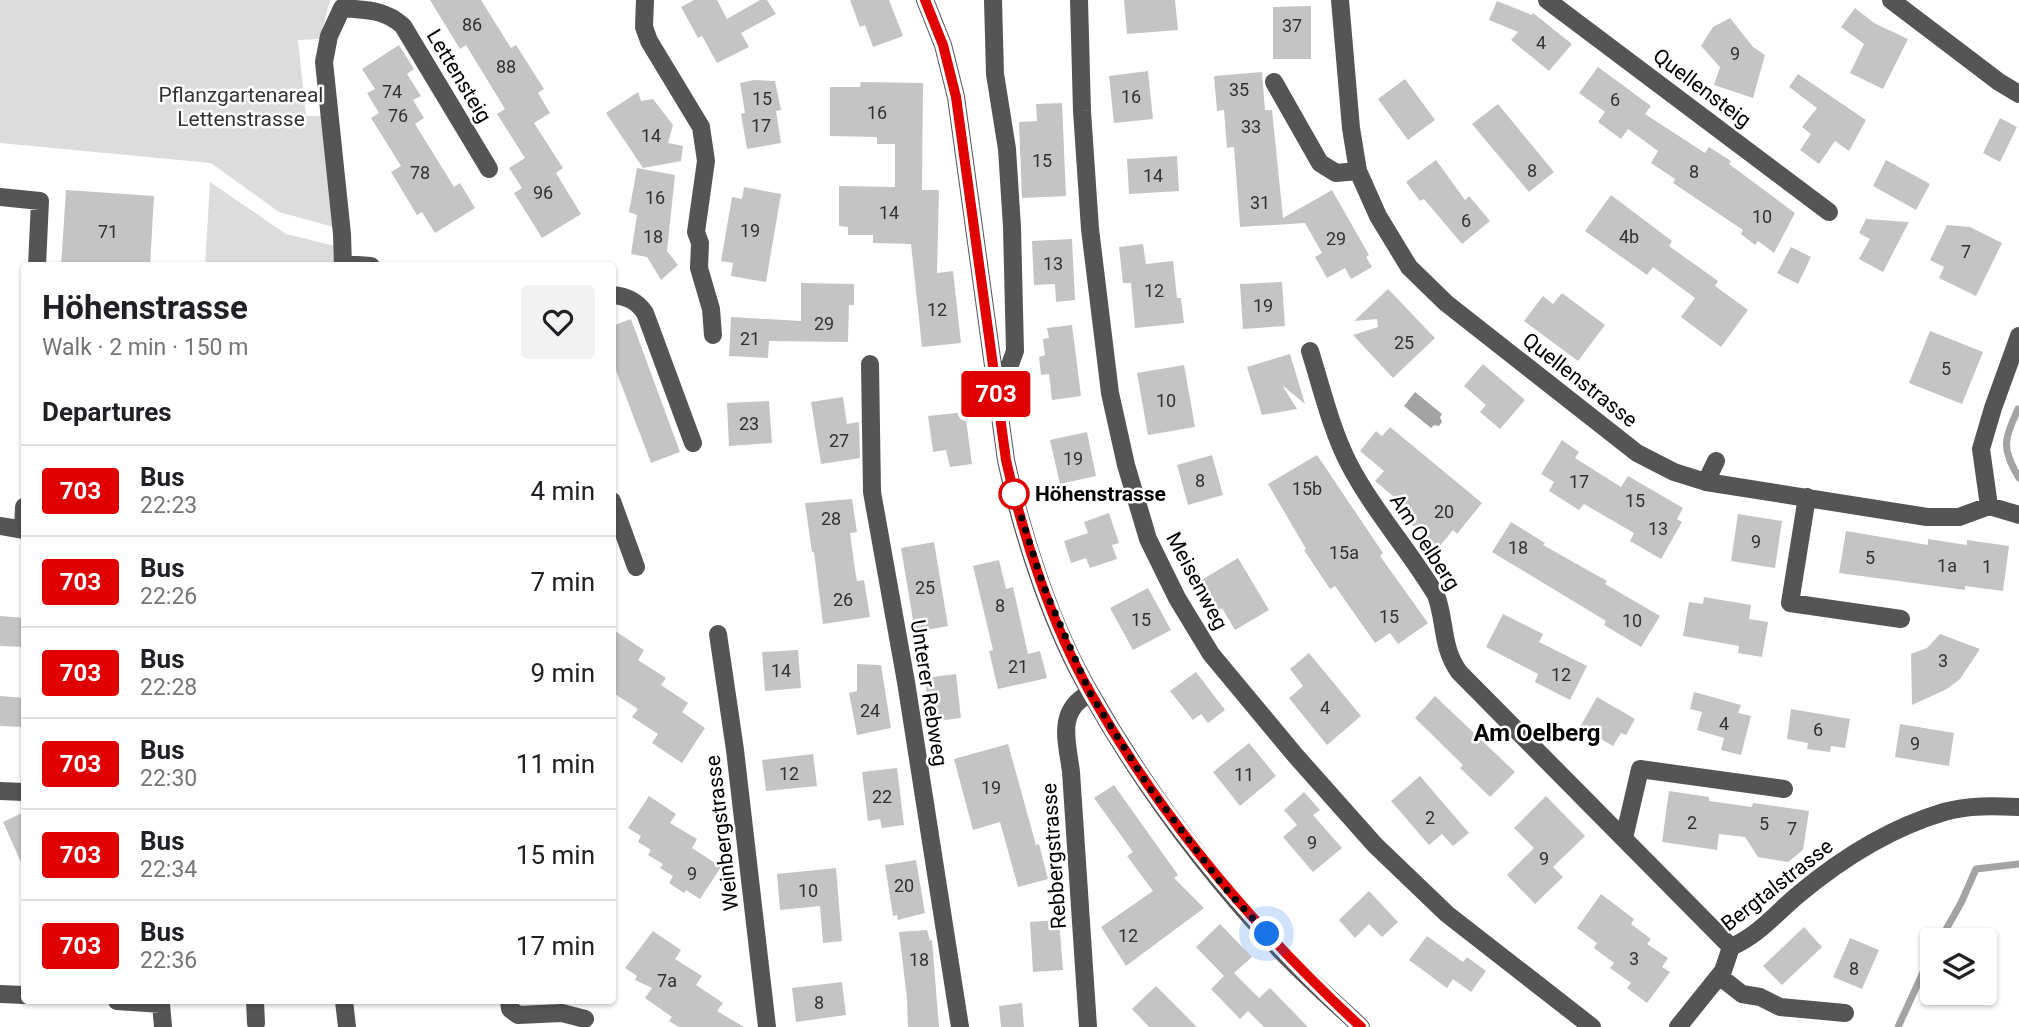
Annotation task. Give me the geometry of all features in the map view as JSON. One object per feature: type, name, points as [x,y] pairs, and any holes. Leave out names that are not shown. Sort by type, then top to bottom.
[{"type":"street","points":[[645,0],[644,27],[649,41],[701,127],[706,161],[696,232],[700,243],[699,268],[711,309],[713,335]]},
{"type":"street","points":[[925,0],[943,45],[956,97],[1006,460],[1021,519],[1043,585],[1090,693],[1149,787],[1224,887],[1281,950],[1361,1027]]},
{"type":"street","points":[[993,0],[995,74],[1007,149],[1015,351],[1009,370],[994,382]]},
{"type":"street","name":"Meisenweg","points":[[1079,0],[1082,111],[1090,229],[1110,393],[1126,465],[1148,539],[1177,598],[1211,654],[1375,845],[1447,914],[1591,1027]]},
{"type":"street","name":"Quellenstrasse","points":[[1340,0],[1351,128],[1358,171],[1378,216],[1409,267],[1446,303],[1637,453],[1674,472],[1706,482],[1937,517],[1959,517],[1989,506]]},
{"type":"street","name":"Quellensteig","points":[[1547,0],[1829,212]]},
{"type":"street","points":[[1891,0],[1999,82],[2019,94]]},
{"type":"street","name":"Lettensteig","points":[[343,262],[324,62],[329,36],[342,8],[379,12],[389,15],[403,26],[489,169]]},
{"type":"street","points":[[1273,82],[1320,163],[1336,173],[1358,171]]},
{"type":"street","points":[[0,197],[40,201],[37,262]]},
{"type":"street","points":[[616,295],[638,303],[645,313],[694,443]]},
{"type":"street","points":[[2019,336],[1981,449],[1989,506],[2019,515]]},
{"type":"street","name":"Am Oelberg","points":[[1310,351],[1338,439],[1349,464],[1368,497],[1436,594],[1450,659],[1459,672],[1731,947]]},
{"type":"street","name":"Unterer Rebweg","points":[[870,364],[872,492],[906,682],[960,1027]]},
{"type":"street","points":[[1706,482],[1716,461]]},
{"type":"street","points":[[1807,497],[1790,603],[1901,620]]},
{"type":"street","points":[[616,512],[636,567]]},
{"type":"street","points":[[0,526],[21,530]]},
{"type":"street","name":"Weinbergstrasse","points":[[718,634],[735,750],[767,1027]]},
{"type":"street","name":"Rebbergstrasse","points":[[1088,1027],[1066,718],[1070,709],[1090,693]]},
{"type":"street","points":[[1624,838],[1640,769],[1784,789]]},
{"type":"street","points":[[0,791],[21,792]]},
{"type":"street","name":"Bergtalstrasse","points":[[1678,1027],[1719,976],[1731,947],[1759,932],[1798,894],[1852,855],[1890,833],[1946,812],[1989,806],[2019,807]]},
{"type":"street","points":[[1719,976],[1742,994],[1760,997],[1780,1007],[1845,1013]]},
{"type":"street","points":[[0,994],[21,995]]},
{"type":"street","points":[[161,1004],[163,1027]]},
{"type":"street","points":[[255,1004],[256,1023]]},
{"type":"street","points":[[344,1004],[347,1027]]},
{"type":"street","points":[[509,1004],[510,1009],[518,1015],[562,1013],[584,1016]]},
{"type":"green space","name":"Pflanzgartenareal Lettenstrasse","points":[[0,0],[330,0],[320,39],[298,40],[306,116],[325,116],[337,228],[279,212],[211,163],[0,143]]},
{"type":"green space","points":[[210,182],[286,234],[335,246],[335,262],[205,262]]},
{"type":"shaded area","points":[[1415,392],[1442,414],[1439,426],[1434,425],[1431,428],[1404,406]]},
{"type":"building","points":[[430,0],[481,0],[511,48],[516,45],[544,89],[538,93],[550,113],[534,123],[563,168],[556,173],[581,214],[542,238],[514,193],[522,188],[509,168],[525,158],[497,114],[505,109],[466,45],[460,49]]},
{"type":"building","points":[[694,0],[717,0],[727,19],[760,0],[767,0],[776,14],[741,33],[749,47],[717,63],[702,36],[698,38],[681,7]]},
{"type":"building","points":[[850,0],[889,0],[903,36],[873,47],[865,25],[860,27]]},
{"type":"building","points":[[1124,0],[1175,0],[1178,30],[1127,34]]},
{"type":"building","points":[[1497,1],[1532,15],[1533,13],[1572,44],[1549,71],[1511,40],[1518,32],[1489,20]]},
{"type":"building","points":[[1311,6],[1311,59],[1273,59],[1273,7]]},
{"type":"building","points":[[1855,8],[1874,23],[1908,39],[1883,89],[1850,73],[1864,44],[1841,27]]},
{"type":"building","points":[[1730,18],[1753,47],[1765,55],[1753,98],[1714,85],[1720,67],[1701,46],[1713,27]]},
{"type":"building","points":[[399,45],[414,69],[407,74],[421,96],[413,100],[424,118],[415,124],[454,187],[460,183],[475,208],[435,233],[422,212],[417,215],[391,172],[401,166],[371,118],[379,113],[367,93],[375,89],[362,69]]},
{"type":"building","points":[[1598,67],[1651,106],[1645,114],[1705,153],[1709,147],[1731,161],[1729,164],[1795,213],[1774,253],[1758,241],[1755,245],[1741,234],[1743,230],[1673,183],[1675,179],[1651,163],[1658,151],[1628,129],[1621,139],[1598,122],[1605,112],[1579,93]]},
{"type":"building","points":[[1148,71],[1153,119],[1114,123],[1109,76]]},
{"type":"building","points":[[1262,72],[1265,110],[1272,110],[1283,218],[1332,190],[1369,255],[1366,257],[1372,267],[1351,279],[1345,268],[1327,278],[1315,257],[1322,253],[1305,223],[1240,227],[1234,147],[1227,148],[1224,110],[1217,111],[1214,76]]},
{"type":"building","points":[[1798,74],[1866,120],[1849,151],[1835,141],[1819,164],[1800,150],[1811,134],[1802,127],[1817,108],[1789,87]]},
{"type":"building","points":[[1405,79],[1435,120],[1408,140],[1378,99]]},
{"type":"building","points":[[754,80],[775,81],[781,110],[776,111],[781,143],[747,149],[741,114],[745,113],[740,83]]},
{"type":"building","points":[[861,82],[923,83],[922,190],[939,190],[937,273],[953,271],[961,343],[922,347],[911,244],[873,243],[873,235],[848,235],[848,227],[839,226],[839,186],[895,187],[895,144],[877,144],[877,137],[830,136],[830,87],[860,87]]},
{"type":"building","points":[[638,92],[641,101],[653,99],[673,125],[668,143],[683,146],[681,161],[643,168],[606,113]]},
{"type":"building","points":[[1062,103],[1066,196],[1022,198],[1019,122],[1037,121],[1036,104]]},
{"type":"building","points":[[1498,104],[1554,172],[1529,192],[1472,124]]},
{"type":"building","points":[[2000,118],[2017,127],[2000,162],[1983,153]]},
{"type":"building","points":[[1177,156],[1179,191],[1129,194],[1127,159]]},
{"type":"building","points":[[1436,160],[1465,200],[1469,196],[1490,221],[1462,244],[1424,199],[1420,201],[1406,182]]},
{"type":"building","points":[[1886,160],[1930,184],[1916,210],[1873,186]]},
{"type":"building","points":[[637,168],[675,175],[667,251],[678,265],[661,280],[647,257],[631,254],[637,215],[629,212]]},
{"type":"building","points":[[744,187],[781,194],[766,282],[731,276],[733,263],[721,261],[732,197],[742,199]]},
{"type":"building","points":[[66,190],[154,196],[150,262],[61,262]]},
{"type":"building","points":[[1611,195],[1672,241],[1669,246],[1718,281],[1715,286],[1748,310],[1721,347],[1681,317],[1695,298],[1653,267],[1647,275],[1585,231]]},
{"type":"building","points":[[1866,219],[1909,222],[1883,272],[1859,259],[1870,239],[1859,233]]},
{"type":"building","points":[[1947,225],[1970,227],[2002,243],[1976,296],[1939,278],[1944,267],[1930,260]]},
{"type":"building","points":[[1072,239],[1075,300],[1056,302],[1055,284],[1034,285],[1032,241]]},
{"type":"building","points":[[1143,244],[1146,264],[1173,261],[1177,298],[1181,298],[1184,323],[1135,328],[1131,283],[1123,283],[1119,247]]},
{"type":"building","points":[[1791,247],[1811,257],[1798,284],[1777,273]]},
{"type":"building","points":[[1282,282],[1285,326],[1243,329],[1240,284]]},
{"type":"building","points":[[801,283],[854,284],[854,305],[849,305],[848,342],[769,341],[768,358],[729,356],[731,317],[801,321]]},
{"type":"building","points":[[1388,289],[1435,338],[1393,378],[1353,335],[1378,327],[1377,319],[1354,321]]},
{"type":"building","points":[[1562,293],[1605,325],[1578,361],[1524,321],[1543,296],[1553,304]]},
{"type":"building","points":[[631,319],[680,452],[651,463],[616,371],[616,325]]},
{"type":"building","points":[[1072,325],[1081,396],[1052,400],[1049,374],[1041,375],[1039,357],[1045,355],[1043,339],[1049,338],[1047,328]]},
{"type":"building","points":[[1930,331],[1983,352],[1962,404],[1909,383]]},
{"type":"building","points":[[1290,354],[1305,404],[1282,385],[1297,409],[1262,415],[1247,367]]},
{"type":"building","points":[[1483,364],[1525,400],[1500,429],[1480,412],[1486,405],[1464,386]]},
{"type":"building","points":[[1184,365],[1195,427],[1148,435],[1137,373]]},
{"type":"building","points":[[843,397],[847,424],[859,422],[860,458],[821,464],[811,402]]},
{"type":"building","points":[[769,401],[772,443],[729,446],[727,403]]},
{"type":"building","points":[[965,412],[972,464],[950,467],[946,450],[933,452],[928,416]]},
{"type":"building","points":[[1390,427],[1482,503],[1457,534],[1453,530],[1439,547],[1406,520],[1412,512],[1375,481],[1384,471],[1360,451],[1376,431],[1382,436]]},
{"type":"building","points":[[1087,432],[1096,476],[1060,484],[1050,440]]},
{"type":"building","points":[[1562,440],[1579,452],[1575,458],[1621,487],[1628,476],[1683,508],[1677,519],[1682,522],[1661,559],[1630,541],[1634,533],[1584,504],[1579,510],[1549,491],[1554,482],[1541,474]]},
{"type":"building","points":[[1212,455],[1223,495],[1188,505],[1177,465]]},
{"type":"building","points":[[1317,455],[1383,553],[1380,556],[1428,623],[1398,644],[1390,633],[1375,643],[1335,586],[1330,589],[1304,550],[1306,549],[1268,484]]},
{"type":"building","points":[[852,499],[857,532],[850,533],[855,570],[857,581],[864,580],[870,617],[823,624],[805,503]]},
{"type":"building","points":[[1109,513],[1119,543],[1112,545],[1117,559],[1090,568],[1086,558],[1071,563],[1064,541],[1088,533],[1084,522]]},
{"type":"building","points":[[1738,514],[1782,521],[1775,568],[1731,561]]},
{"type":"building","points":[[1511,522],[1545,543],[1543,545],[1607,581],[1605,584],[1660,616],[1641,647],[1604,625],[1606,621],[1492,552]]},
{"type":"building","points":[[1846,531],[1928,545],[1928,539],[1967,545],[1967,540],[2009,546],[2003,591],[1965,586],[1965,590],[1839,573]]},
{"type":"building","points":[[934,542],[948,626],[915,632],[901,548]]},
{"type":"building","points":[[1238,558],[1269,610],[1235,630],[1222,608],[1218,611],[1200,581]]},
{"type":"building","points":[[999,560],[1006,589],[1013,587],[1028,654],[1040,651],[1047,678],[998,689],[989,651],[993,650],[973,566]]},
{"type":"building","points":[[1148,588],[1171,630],[1133,650],[1110,608]]},
{"type":"building","points":[[1704,597],[1751,605],[1749,619],[1768,622],[1762,657],[1738,653],[1739,646],[1683,636],[1689,602],[1703,604]]},
{"type":"building","points":[[1503,614],[1543,634],[1539,642],[1587,666],[1570,700],[1535,682],[1538,674],[1486,647]]},
{"type":"building","points":[[0,616],[21,618],[21,647],[0,646]]},
{"type":"building","points":[[616,632],[644,650],[638,660],[666,678],[661,685],[688,703],[682,712],[705,728],[682,763],[652,743],[658,734],[632,717],[638,709],[616,695]]},
{"type":"building","points":[[1940,634],[1980,649],[1960,679],[1947,689],[1912,705],[1911,654],[1927,648]]},
{"type":"building","points":[[798,650],[801,688],[765,691],[762,652]]},
{"type":"building","points":[[1309,653],[1361,716],[1327,745],[1289,698],[1303,686],[1290,669]]},
{"type":"building","points":[[857,664],[881,665],[891,728],[857,735],[849,693],[857,691]]},
{"type":"building","points":[[1196,672],[1225,710],[1208,723],[1201,714],[1193,720],[1170,691]]},
{"type":"building","points":[[956,674],[961,718],[930,722],[925,678]]},
{"type":"building","points":[[1694,692],[1741,705],[1738,713],[1751,716],[1741,755],[1721,750],[1724,738],[1697,730],[1702,712],[1690,709]]},
{"type":"building","points":[[0,696],[21,698],[21,727],[0,726]]},
{"type":"building","points":[[1435,696],[1515,772],[1490,797],[1460,768],[1463,765],[1415,718]]},
{"type":"building","points":[[1597,697],[1635,719],[1626,735],[1621,733],[1613,746],[1580,727]]},
{"type":"building","points":[[1791,709],[1850,719],[1845,748],[1831,746],[1830,752],[1807,749],[1808,743],[1787,739]]},
{"type":"building","points":[[1900,724],[1954,733],[1949,766],[1895,757]]},
{"type":"building","points":[[1249,743],[1276,776],[1240,806],[1213,772]]},
{"type":"building","points":[[1008,744],[1048,879],[1018,887],[1000,822],[973,830],[954,759]]},
{"type":"building","points":[[813,754],[817,786],[766,791],[762,760]]},
{"type":"building","points":[[897,768],[904,825],[882,828],[880,819],[868,821],[862,772]]},
{"type":"building","points":[[1420,776],[1469,833],[1453,846],[1442,834],[1429,845],[1391,801]]},
{"type":"building","points":[[1114,785],[1178,875],[1174,878],[1204,908],[1126,966],[1101,927],[1153,891],[1127,856],[1133,852],[1094,798]]},
{"type":"building","points":[[1669,791],[1709,797],[1709,801],[1752,807],[1753,803],[1809,811],[1803,850],[1788,862],[1758,857],[1745,837],[1719,834],[1717,850],[1662,842]]},
{"type":"building","points":[[1304,792],[1320,810],[1313,815],[1342,848],[1313,872],[1283,837],[1297,825],[1284,810]]},
{"type":"building","points":[[649,796],[676,814],[670,823],[697,839],[692,848],[721,867],[700,899],[669,883],[673,876],[660,868],[663,864],[648,855],[651,850],[638,842],[641,836],[628,828]]},
{"type":"building","points":[[1546,796],[1585,836],[1553,867],[1563,877],[1535,904],[1507,875],[1534,848],[1514,828]]},
{"type":"building","points":[[21,813],[21,862],[3,822]]},
{"type":"building","points":[[916,860],[925,913],[898,920],[897,915],[893,916],[885,865]]},
{"type":"building","points":[[836,868],[842,941],[823,943],[820,906],[780,910],[777,874]]},
{"type":"building","points":[[1369,891],[1398,922],[1382,937],[1369,924],[1355,938],[1339,920]]},
{"type":"building","points":[[1601,894],[1634,919],[1631,924],[1651,939],[1647,944],[1668,958],[1662,967],[1670,972],[1647,1003],[1627,988],[1631,983],[1610,968],[1614,963],[1594,948],[1597,943],[1577,928]]},
{"type":"building","points":[[1059,920],[1063,970],[1033,972],[1030,922]]},
{"type":"building","points":[[1220,924],[1252,957],[1234,973],[1259,998],[1270,988],[1308,1027],[1264,1027],[1248,1011],[1240,1019],[1211,989],[1224,976],[1196,947]]},
{"type":"building","points":[[1804,927],[1822,947],[1782,985],[1763,966]]},
{"type":"building","points":[[927,930],[930,941],[932,940],[939,1027],[908,1027],[899,932]]},
{"type":"building","points":[[653,931],[681,950],[675,959],[702,976],[696,985],[723,1003],[717,1011],[744,1027],[679,1027],[669,1021],[672,1017],[645,998],[652,988],[635,980],[637,976],[625,968]]},
{"type":"building","points":[[1427,936],[1463,962],[1467,957],[1486,971],[1471,992],[1453,979],[1447,988],[1409,960]]},
{"type":"building","points":[[1850,938],[1879,950],[1862,989],[1833,977]]},
{"type":"building","points":[[842,982],[846,1015],[796,1022],[792,988]]},
{"type":"building","points":[[1156,986],[1197,1027],[1149,1027],[1132,1009]]},
{"type":"building","points":[[1022,1003],[1024,1027],[1001,1027],[999,1006]]},
{"type":"waterway","points":[[2018,409],[2006,444],[2009,459],[2019,478]]},
{"type":"waterway","points":[[1947,928],[1976,869],[2019,864]]},
{"type":"waterway","points":[[1898,1027],[1920,979]]},
{"type":"bus line","name":"703","points":[[925,0],[943,45],[956,97],[994,382],[1011,483],[1035,563],[1066,642],[1090,693],[1149,787],[1224,887],[1281,950],[1361,1027]]},
{"type":"place","name":"Höhenstrasse","points":[[1014,494]]},
{"type":"district","name":"Am Oelberg","points":[[1537,733]]},
{"type":"route","points":[[1014,494],[1043,585],[1090,693],[1149,787],[1224,887],[1267,934]]}]
